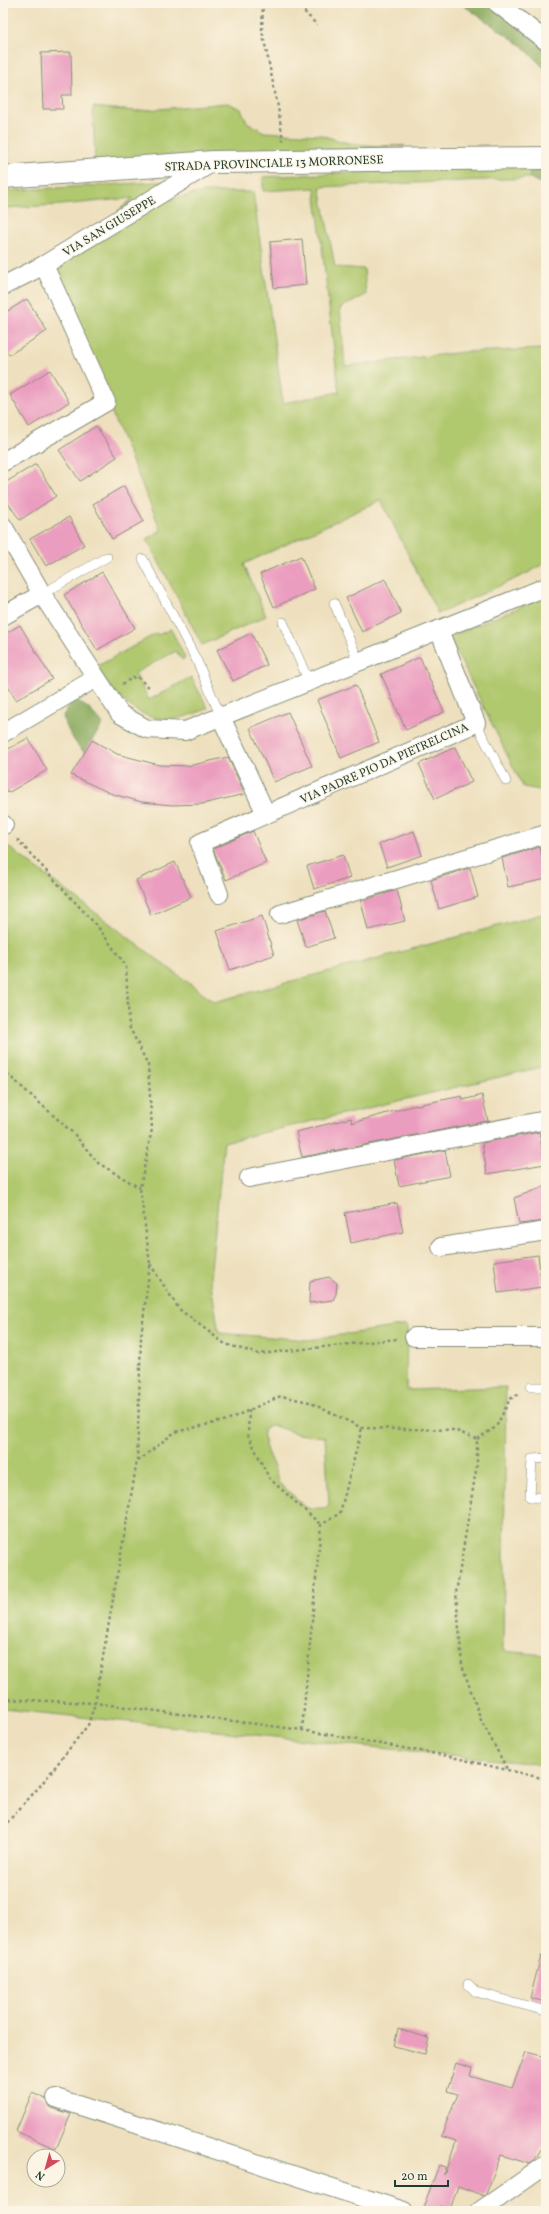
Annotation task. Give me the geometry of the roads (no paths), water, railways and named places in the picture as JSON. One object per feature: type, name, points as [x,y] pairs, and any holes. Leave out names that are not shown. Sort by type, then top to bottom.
[{"type":"main road","name":"STRADA PROVINCIALE 13 MORRONESE","points":[[3,177],[213,162],[546,158]]},
{"type":"street","points":[[497,3],[546,41]]},
{"type":"street","name":"VIA SAN GIUSEPPE","points":[[3,286],[44,265],[213,162]]},
{"type":"street","points":[[3,462],[106,402],[44,265]]},
{"type":"street","points":[[3,526],[42,594],[120,714],[147,729],[185,731],[546,587]]},
{"type":"street","points":[[3,616],[42,594]]},
{"type":"street","name":"VIA PADRE PIO DA PIETRELCINA","points":[[219,894],[200,844],[476,723],[439,630]]},
{"type":"street","points":[[3,733],[101,686]]},
{"type":"street","points":[[221,717],[266,814]]},
{"type":"street","points":[[280,914],[546,834]]},
{"type":"street","points":[[249,1178],[546,1120]]},
{"type":"street","points":[[441,1247],[546,1231]]},
{"type":"street","points":[[414,1337],[546,1337]]},
{"type":"street","points":[[56,2098],[404,2211]]},
{"type":"street","points":[[480,2211],[546,2165]]},
{"type":"lane","points":[[42,594],[106,557]]},
{"type":"lane","points":[[143,559],[197,661],[221,717]]},
{"type":"lane","points":[[334,603],[359,662]]},
{"type":"lane","points":[[283,622],[309,682]]},
{"type":"lane","points":[[476,723],[506,781]]},
{"type":"lane","points":[[531,1387],[546,1387]]},
{"type":"lane","points":[[546,1458],[532,1459],[530,1497],[546,1498]]},
{"type":"lane","points":[[468,1984],[476,1992],[546,2011]]}]
